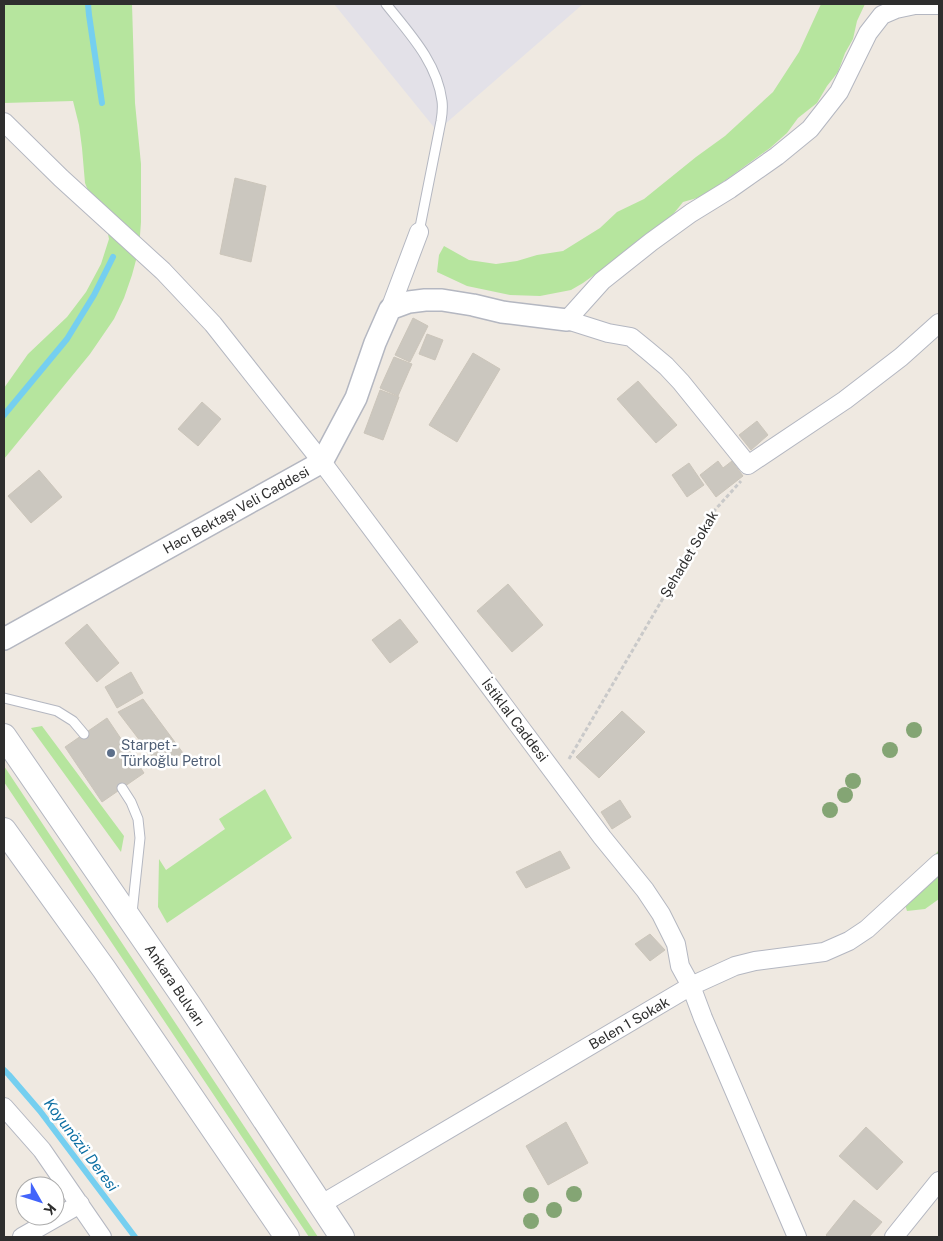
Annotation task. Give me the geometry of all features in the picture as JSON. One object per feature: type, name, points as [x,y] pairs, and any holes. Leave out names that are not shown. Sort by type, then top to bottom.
[{"type":"main road","name":"Ankara Bulvarı","points":[[4,736],[189,1005],[342,1237]]},
{"type":"main road","points":[[4,830],[104,969],[286,1237]]},
{"type":"street","points":[[566,320],[602,281],[644,248],[691,213],[730,189],[777,156],[810,129],[839,92],[868,33],[882,15],[896,8],[915,5],[939,5]]},
{"type":"street","name":"İstiklal Caddesi","points":[[4,122],[61,178],[163,271],[213,324],[322,462],[602,837],[645,890],[661,914],[676,944],[680,966],[691,986],[797,1237]]},
{"type":"street","points":[[390,309],[419,232]]},
{"type":"street","points":[[390,309],[409,302],[442,300],[502,312],[566,320],[608,333],[631,337],[666,366],[681,382],[748,465],[845,400],[901,357],[939,323]]},
{"type":"street","name":"Hacı Bektaşı Veli Caddesi","points":[[4,639],[322,462],[356,398],[375,343],[390,309]]},
{"type":"street","name":"Belen 1 Sokak","points":[[320,1205],[691,986],[735,966],[755,961],[824,952],[849,941],[867,929],[939,863]]},
{"type":"street","points":[[4,1107],[42,1150],[102,1237]]},
{"type":"street","points":[[894,1237],[939,1181]]},
{"type":"street","points":[[22,1237],[80,1204]]},
{"type":"lane","points":[[386,4],[429,62],[438,82],[442,102],[441,121],[419,232]]},
{"type":"lane","points":[[4,698],[56,710],[72,721],[84,734]]},
{"type":"lane","points":[[122,788],[131,802],[138,819],[140,838],[131,921]]},
{"type":"path","name":"Şehadet Sokak","points":[[558,778],[714,510],[752,469],[748,465]]},
{"type":"shaded area","points":[[334,4],[583,4],[437,131]]},
{"type":"green space","points":[[4,4],[132,4],[135,103],[141,164],[141,222],[139,249],[132,275],[114,319],[90,354],[4,459],[4,388],[28,354],[67,317],[86,292],[101,264],[109,239],[106,224],[95,208],[85,183],[79,125],[73,101],[4,103]]},
{"type":"green space","points":[[821,4],[865,4],[857,21],[853,39],[838,72],[817,103],[798,118],[787,133],[770,148],[712,190],[697,198],[683,202],[671,217],[583,283],[571,290],[540,296],[510,295],[467,286],[437,272],[439,255],[444,246],[469,260],[496,264],[563,251],[600,228],[617,212],[644,199],[725,136],[773,92],[799,52]]},
{"type":"green space","points":[[42,726],[124,836],[121,852],[31,728]]},
{"type":"green space","points":[[4,766],[318,1237],[309,1237],[4,782]]},
{"type":"green space","points":[[265,789],[292,838],[167,923],[158,907],[159,859],[166,870],[225,829],[219,819]]},
{"type":"green space","points":[[939,850],[939,899],[925,909],[907,911],[901,891]]},
{"type":"building","points":[[235,178],[266,186],[251,262],[220,254]]},
{"type":"building","points":[[413,318],[428,326],[410,362],[395,355]]},
{"type":"building","points":[[427,334],[443,340],[435,360],[419,354]]},
{"type":"building","points":[[473,353],[500,369],[457,442],[429,425]]},
{"type":"building","points":[[394,357],[412,364],[398,396],[380,388]]},
{"type":"building","points":[[638,381],[677,425],[656,443],[617,399]]},
{"type":"building","points":[[380,390],[399,397],[383,440],[364,433]]},
{"type":"building","points":[[202,402],[221,419],[198,446],[178,429]]},
{"type":"building","points":[[757,421],[768,435],[751,450],[739,435]]},
{"type":"building","points":[[718,461],[723,468],[732,461],[743,476],[716,497],[700,475]]},
{"type":"building","points":[[689,463],[704,485],[687,497],[672,475]]},
{"type":"building","points":[[39,470],[62,497],[31,523],[8,496]]},
{"type":"building","points":[[508,584],[543,625],[512,652],[477,611]]},
{"type":"building","points":[[400,619],[418,642],[390,663],[372,640]]},
{"type":"building","points":[[87,624],[119,663],[97,682],[65,643]]},
{"type":"building","points":[[131,672],[143,693],[117,708],[105,687]]},
{"type":"building","points":[[143,699],[183,753],[160,767],[118,712]]},
{"type":"building","points":[[622,711],[645,732],[599,778],[576,757]]},
{"type":"building","points":[[107,718],[144,773],[102,802],[65,747]]},
{"type":"building","points":[[620,800],[631,817],[612,829],[601,812]]},
{"type":"building","points":[[560,851],[570,868],[526,888],[516,872]]},
{"type":"building","points":[[650,934],[665,950],[650,961],[635,944]]},
{"type":"building","points":[[566,1122],[588,1163],[548,1185],[526,1146]]},
{"type":"building","points":[[866,1127],[903,1162],[877,1190],[839,1156]]},
{"type":"building","points":[[854,1200],[882,1222],[869,1237],[828,1237],[826,1235]]},
{"type":"waterway","name":"Koyunözü Deresi","points":[[88,4],[102,103]]},
{"type":"waterway","name":"Koyunözü Deresi","points":[[4,415],[67,339],[94,295],[113,257]]},
{"type":"waterway","name":"Koyunözü Deresi","points":[[4,1070],[40,1111],[135,1237]]},
{"type":"place","name":"Starpet - Türkoğlu Petrol","points":[[111,753]]}]
